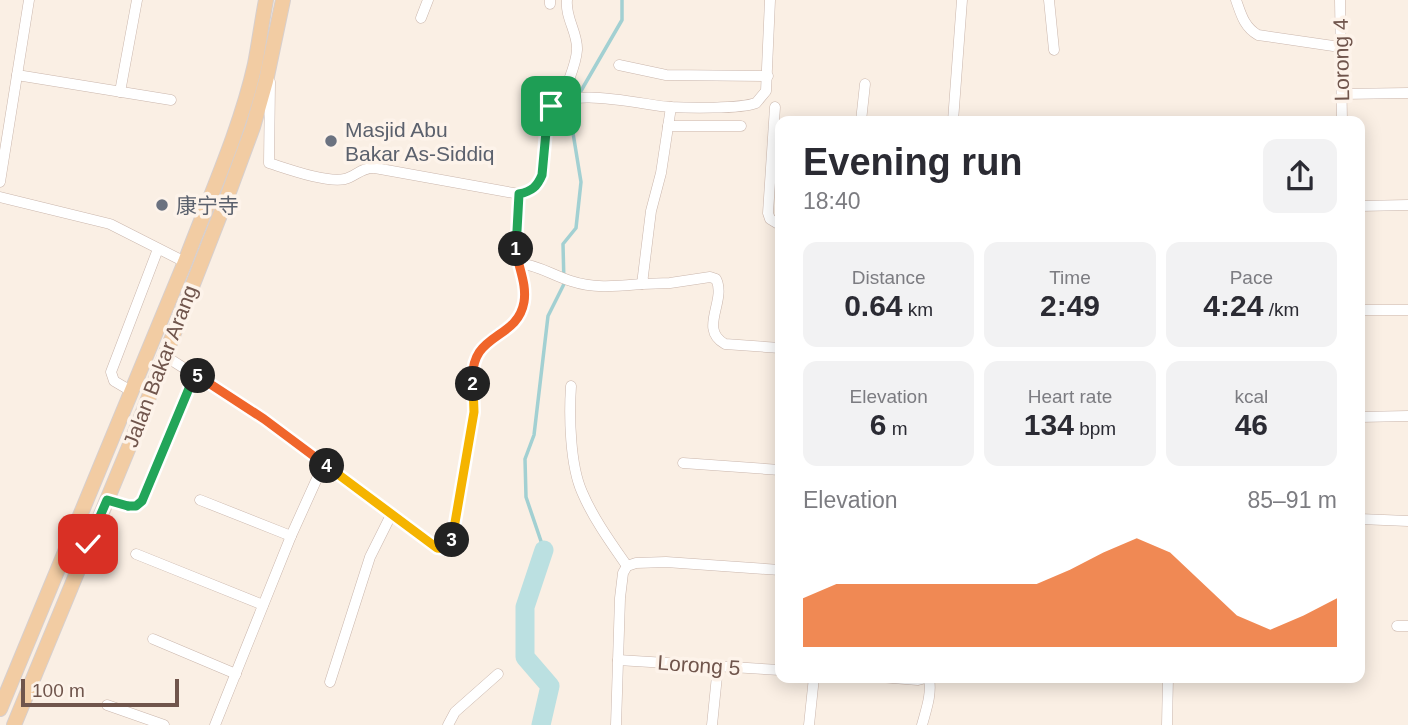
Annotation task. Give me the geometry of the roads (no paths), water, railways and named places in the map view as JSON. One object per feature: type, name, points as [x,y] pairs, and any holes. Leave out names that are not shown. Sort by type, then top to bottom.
[{"type":"main road","name":"Jalan Bakar Arang","points":[[0,709],[185,262],[241,113],[254,65],[266,0]]},
{"type":"main road","name":"Jalan Bakar Arang","points":[[13,725],[165,356],[253,127],[283,0]]},
{"type":"main road","points":[[71,536],[88,544]]},
{"type":"street","points":[[0,182],[6,114],[17,75],[29,0]]},
{"type":"street","points":[[120,92],[137,0]]},
{"type":"street","points":[[421,18],[428,0]]},
{"type":"street","points":[[567,99],[577,52],[568,0]]},
{"type":"street","points":[[270,64],[269,163],[301,173],[343,179],[363,169],[375,168],[519,194],[531,191],[542,175],[548,110],[554,103],[567,99],[602,98],[671,107],[751,105],[764,95],[768,76],[770,0]]},
{"type":"street","points":[[953,116],[962,0]]},
{"type":"street","points":[[1049,0],[1054,50]]},
{"type":"street","points":[[1236,0],[1244,22],[1258,35],[1340,47]]},
{"type":"street","name":"Lorong 4","points":[[1340,0],[1342,116]]},
{"type":"street","points":[[619,65],[666,75],[768,76]]},
{"type":"street","points":[[17,75],[172,100]]},
{"type":"street","points":[[862,116],[865,84]]},
{"type":"street","points":[[1342,94],[1408,93]]},
{"type":"street","points":[[642,284],[651,211],[661,173],[671,107]]},
{"type":"street","points":[[775,107],[768,213],[775,223]]},
{"type":"street","points":[[668,126],[741,126]]},
{"type":"street","points":[[165,356],[264,419],[437,548],[442,550],[449,547],[474,412],[474,363],[484,345],[515,323],[525,291],[516,241],[519,194]]},
{"type":"street","points":[[0,197],[110,224],[185,262]]},
{"type":"street","points":[[1365,206],[1408,205]]},
{"type":"street","points":[[131,391],[114,381],[111,369],[158,249]]},
{"type":"street","points":[[518,263],[545,269],[566,279],[609,287],[716,279],[719,288],[713,332],[718,340],[725,344],[775,348]]},
{"type":"street","points":[[1365,310],[1408,310]]},
{"type":"street","points":[[107,500],[129,507],[142,501],[195,374]]},
{"type":"street","points":[[571,386],[569,425],[578,482],[586,500],[627,566]]},
{"type":"street","points":[[1365,417],[1408,416]]},
{"type":"street","points":[[215,725],[291,536],[324,463]]},
{"type":"street","points":[[683,463],[775,470]]},
{"type":"street","points":[[200,500],[291,536]]},
{"type":"street","points":[[330,682],[370,557],[391,515]]},
{"type":"street","points":[[1365,519],[1408,521]]},
{"type":"street","points":[[136,554],[263,606]]},
{"type":"street","points":[[616,725],[620,598],[623,573],[627,566],[666,562],[775,570]]},
{"type":"street","points":[[152,639],[236,674]]},
{"type":"street","name":"Lorong 5","points":[[618,660],[775,670]]},
{"type":"street","points":[[712,725],[718,666]]},
{"type":"street","points":[[448,725],[455,712],[498,674]]},
{"type":"street","points":[[810,725],[814,683]]},
{"type":"street","points":[[922,725],[928,704],[930,683]]},
{"type":"street","points":[[1167,725],[1168,683]]},
{"type":"street","points":[[107,705],[140,720],[164,725]]},
{"type":"waterway","points":[[544,550],[526,497],[525,459],[534,435],[548,316],[564,284],[563,244],[576,228],[581,182],[573,133],[578,96],[622,20],[622,0]]},
{"type":"waterway","points":[[541,725],[550,686],[525,657],[525,607],[544,550]]},
{"type":"place","name":"Masjid Abu Bakar As-Siddiq","points":[[331,141]]},
{"type":"place","name":"康宁寺","points":[[162,205]]}]
